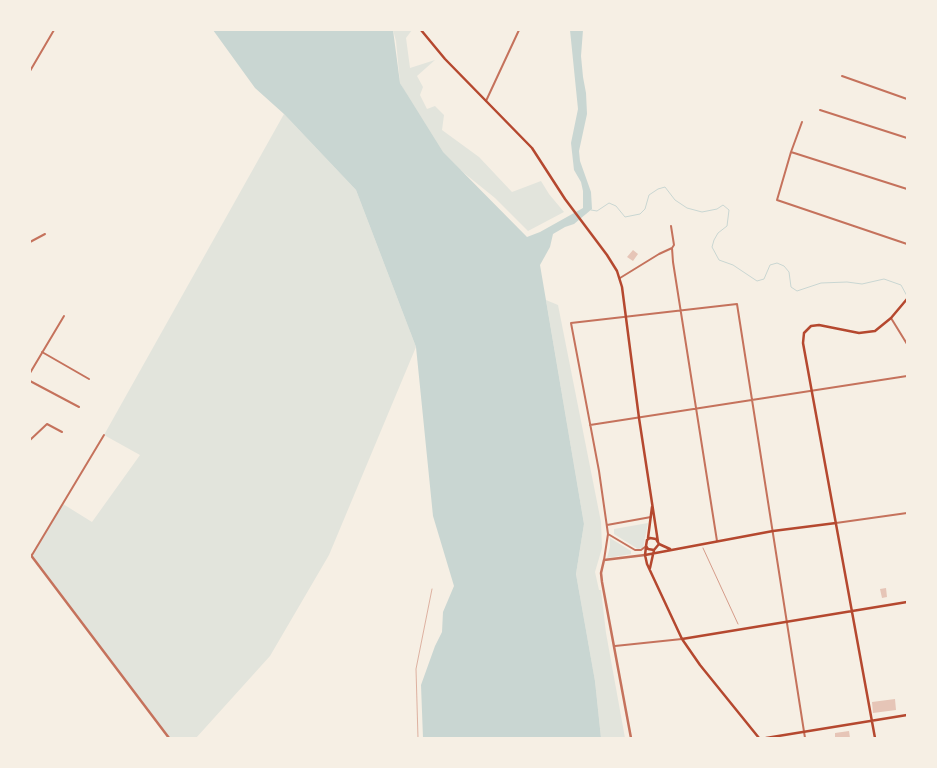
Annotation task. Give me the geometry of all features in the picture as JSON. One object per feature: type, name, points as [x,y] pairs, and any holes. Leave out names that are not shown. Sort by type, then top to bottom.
[{"type":"main road","points":[[421,30],[445,59],[532,148],[574,211],[607,255],[620,278],[658,543],[650,570]]},
{"type":"main road","points":[[874,738],[803,344],[804,333],[811,326],[819,325],[859,333],[867,333],[880,328],[907,299]]},
{"type":"main road","points":[[652,503],[646,542],[645,555],[647,564],[682,639],[700,665],[759,738]]},
{"type":"main road","points":[[645,555],[773,531],[836,522]]},
{"type":"main road","points":[[648,538],[654,538],[658,543],[672,550]]},
{"type":"main road","points":[[646,546],[654,552]]},
{"type":"main road","points":[[682,639],[907,602]]},
{"type":"main road","points":[[756,734],[767,738],[907,715]]},
{"type":"street","points":[[30,71],[54,30]]},
{"type":"street","points":[[486,101],[519,30]]},
{"type":"street","points":[[842,76],[907,99]]},
{"type":"street","points":[[820,110],[907,138]]},
{"type":"street","points":[[802,122],[790,152],[777,200],[907,244]]},
{"type":"street","points":[[790,152],[907,189]]},
{"type":"street","points":[[671,226],[674,245],[672,248],[681,310],[717,541]]},
{"type":"street","points":[[30,242],[45,234]]},
{"type":"street","points":[[620,278],[672,248]]},
{"type":"street","points":[[631,738],[602,582],[601,573],[608,534],[607,525],[599,471],[571,323],[737,304],[805,738]]},
{"type":"street","points":[[30,373],[64,316]]},
{"type":"street","points":[[891,318],[907,344]]},
{"type":"street","points":[[42,352],[89,379]]},
{"type":"street","points":[[590,425],[907,376]]},
{"type":"street","points":[[30,381],[79,407]]},
{"type":"street","points":[[30,440],[47,424],[62,432]]},
{"type":"street","points":[[104,435],[31,555],[169,738]]},
{"type":"street","points":[[836,522],[907,513]]},
{"type":"street","points":[[607,525],[651,517]]},
{"type":"street","points":[[608,534],[635,550],[641,550],[646,546]]},
{"type":"street","points":[[604,560],[645,555]]},
{"type":"street","points":[[614,646],[682,639]]},
{"type":"lane","points":[[418,738],[416,668],[432,589]]},
{"type":"path","points":[[701,544],[740,629]]},
{"type":"shaded area","points":[[213,30],[393,30],[400,83],[443,152],[527,237],[540,232],[583,208],[583,191],[581,182],[574,170],[571,143],[578,109],[570,30],[583,30],[581,56],[587,114],[579,151],[580,161],[591,192],[592,209],[574,224],[553,234],[550,247],[540,265],[584,524],[576,574],[595,681],[601,738],[423,738],[421,685],[442,632],[443,612],[454,586],[433,516],[416,347],[356,190],[284,114],[255,88]]},
{"type":"shaded area","points":[[393,30],[412,30],[406,38],[410,68],[435,60],[417,76],[423,87],[420,95],[427,109],[435,106],[444,115],[442,130],[479,157],[512,192],[541,181],[564,212],[528,231],[495,198],[438,152],[400,83],[396,41]]},
{"type":"shaded area","points":[[284,114],[356,190],[416,347],[329,555],[270,656],[196,738],[169,738],[31,555],[63,504],[92,522],[140,455],[104,435]]},
{"type":"shaded area","points":[[546,300],[558,305],[601,522],[602,548],[595,572],[599,590],[601,590],[606,633],[625,738],[601,738],[595,681],[576,574],[584,524]]},
{"type":"shaded area","points":[[648,523],[643,548],[638,549],[614,534],[614,529]]},
{"type":"shaded area","points":[[610,538],[631,551],[631,554],[607,558]]},
{"type":"building","points":[[633,250],[638,254],[633,261],[627,257]]},
{"type":"building","points":[[886,588],[887,597],[882,598],[880,589]]},
{"type":"building","points":[[895,699],[896,710],[873,713],[872,702]]},
{"type":"building","points":[[849,731],[850,738],[835,738],[835,733]]},
{"type":"waterway","points":[[591,210],[597,211],[609,203],[616,206],[625,217],[640,214],[645,209],[649,195],[665,187],[675,200],[687,208],[702,212],[717,209],[723,205],[729,210],[727,226],[718,233],[712,247],[719,260],[733,265],[757,281],[764,279],[770,265],[777,263],[784,266],[789,272],[791,287],[797,291],[821,283],[847,282],[862,284],[884,279],[901,285],[907,296]]}]
